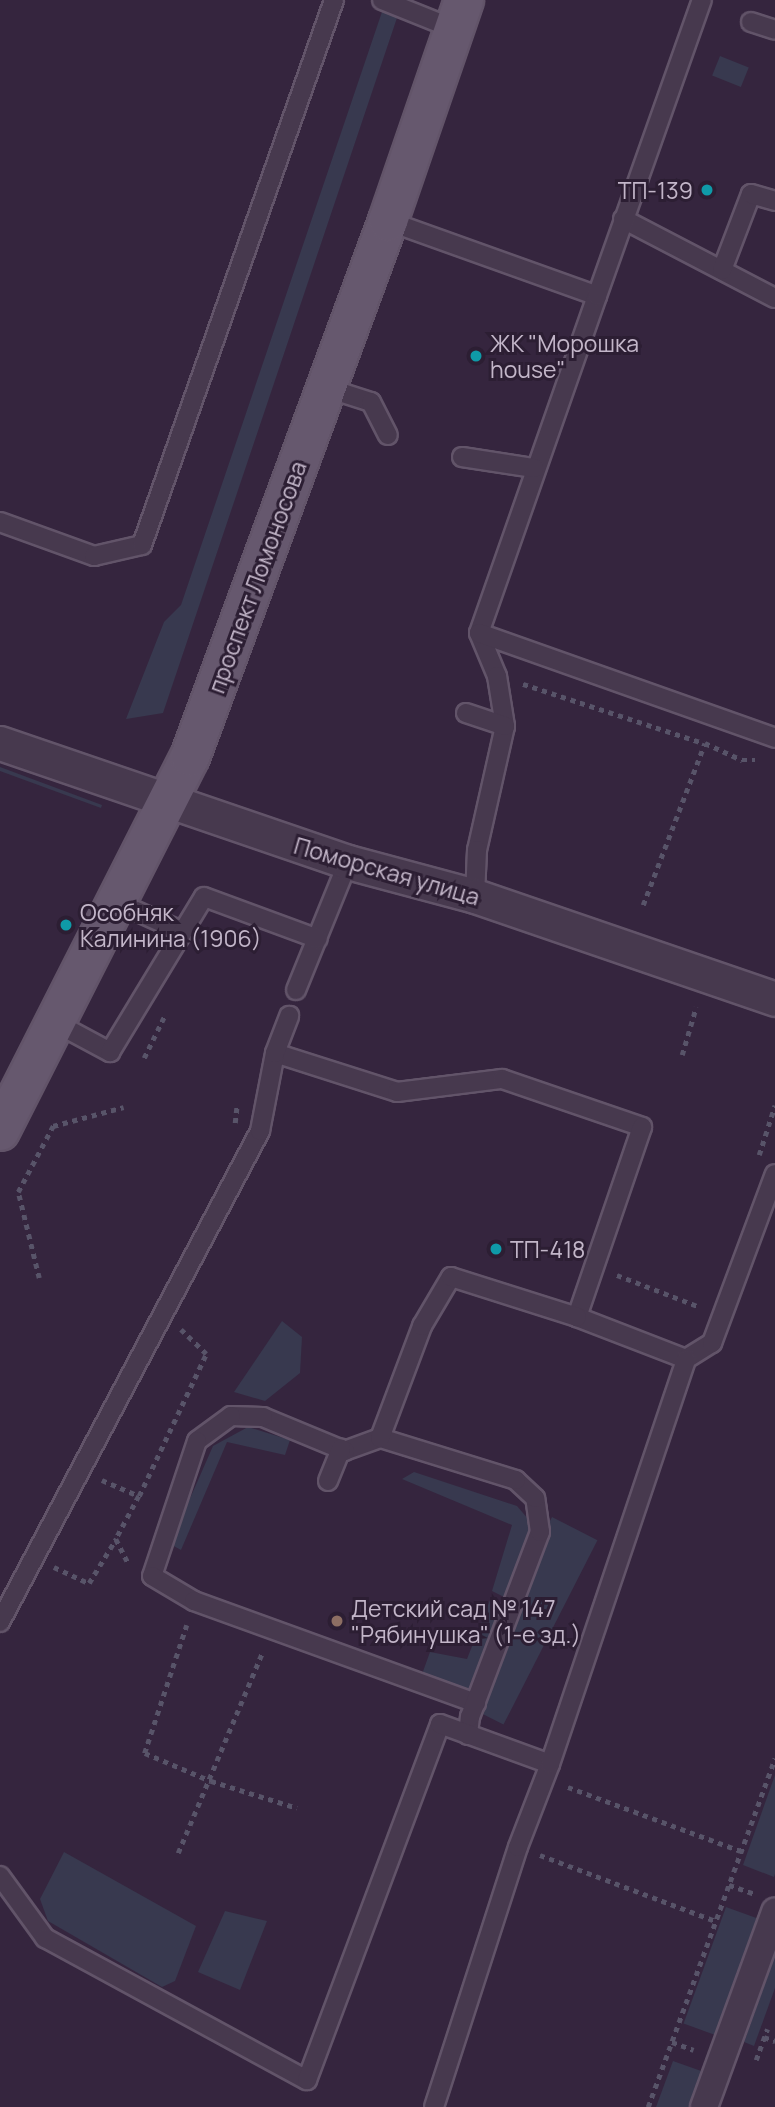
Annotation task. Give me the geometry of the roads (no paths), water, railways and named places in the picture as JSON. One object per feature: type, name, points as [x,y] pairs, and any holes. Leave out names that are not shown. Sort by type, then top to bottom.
[{"type":"main road","name":"проспект Ломоносова","points":[[5,1110],[118,903],[190,757],[388,221],[459,15]]},
{"type":"street","name":"Поморская улица","points":[[0,743],[171,798],[348,862],[475,896],[775,999]]},
{"type":"street","points":[[704,2107],[775,1912]]},
{"type":"lane","points":[[0,523],[94,556],[142,545],[334,0]]},
{"type":"lane","points":[[382,0],[459,15]]},
{"type":"lane","points":[[475,896],[477,850],[505,726],[497,676],[479,633],[534,468],[702,0]]},
{"type":"lane","points":[[751,22],[775,30]]},
{"type":"lane","points":[[722,270],[751,194],[775,201]]},
{"type":"lane","points":[[623,219],[775,298]]},
{"type":"lane","points":[[388,221],[597,296]]},
{"type":"lane","points":[[327,388],[371,402],[388,435]]},
{"type":"lane","points":[[462,457],[534,468]]},
{"type":"lane","points":[[479,633],[775,738]]},
{"type":"lane","points":[[466,713],[505,726]]},
{"type":"lane","points":[[296,990],[348,862]]},
{"type":"lane","points":[[54,1022],[110,1052],[204,897],[318,939]]},
{"type":"lane","points":[[118,903],[181,931]]},
{"type":"lane","points":[[0,1622],[260,1131],[275,1053],[289,1016]]},
{"type":"lane","points":[[275,1053],[397,1092],[502,1079],[642,1127],[577,1317]]},
{"type":"lane","points":[[434,2107],[517,1847],[547,1771],[686,1359],[712,1343],[775,1174]]},
{"type":"lane","points":[[380,1438],[422,1326],[451,1277],[577,1317],[686,1359]]},
{"type":"lane","points":[[468,1735],[476,1703],[540,1532],[535,1498],[516,1480],[380,1438],[341,1449],[263,1417],[232,1416],[197,1441],[152,1576],[194,1601],[476,1703]]},
{"type":"lane","points":[[328,1481],[341,1449]]},
{"type":"lane","points":[[0,1876],[45,1938],[307,2080],[439,1724],[547,1771]]},
{"type":"place","name":"ТП-139","points":[[707,190]]},
{"type":"place","name":"ЖК \"Морошка house\"","points":[[476,356]]},
{"type":"place","name":"Особняк Калинина (1906)","points":[[66,925]]},
{"type":"place","name":"ТП-418","points":[[496,1249]]},
{"type":"place","name":"Детский сад № 147 \"Рябинушка\" (1-е зд.)","points":[[337,1621]]}]
